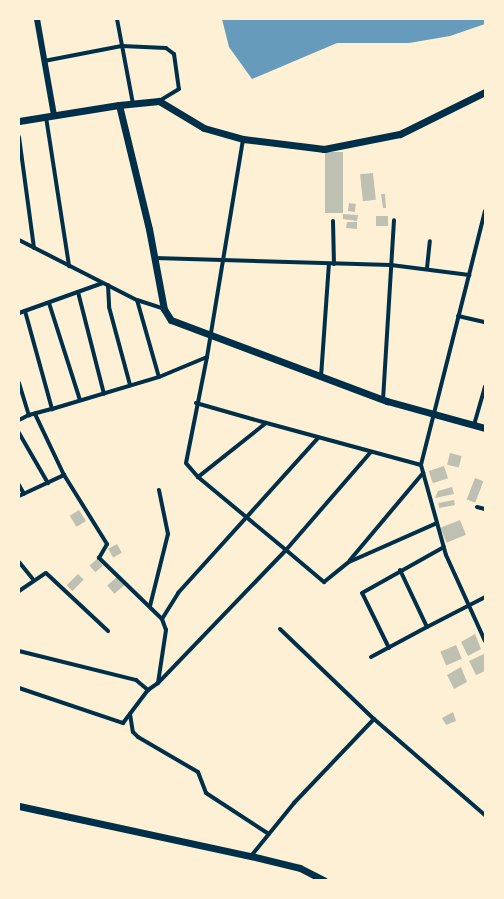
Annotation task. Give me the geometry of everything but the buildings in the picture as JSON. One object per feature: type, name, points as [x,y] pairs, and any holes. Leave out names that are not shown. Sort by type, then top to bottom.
[{"type":"main road","points":[[19,121],[119,105],[159,101],[204,128],[243,139],[324,149],[400,134],[485,92]]},
{"type":"main road","points":[[119,105],[155,258],[164,309],[171,320],[210,337],[383,400],[485,428]]},
{"type":"main road","points":[[19,806],[251,856],[300,868],[324,880]]},
{"type":"street","points":[[37,19],[44,61],[69,266]]},
{"type":"street","points":[[117,19],[133,104]]},
{"type":"street","points":[[44,61],[122,46],[166,48],[174,54],[180,89],[159,101]]},
{"type":"street","points":[[19,137],[34,248]]},
{"type":"street","points":[[243,139],[207,357],[196,403],[186,463],[198,477],[324,582],[349,562],[423,473]]},
{"type":"street","points":[[485,211],[421,466],[444,547],[485,641]]},
{"type":"street","points":[[383,400],[394,220]]},
{"type":"street","points":[[333,221],[334,264]]},
{"type":"street","points":[[19,240],[137,300],[164,309]]},
{"type":"street","points":[[427,268],[430,241]]},
{"type":"street","points":[[155,258],[391,265],[427,268],[469,275]]},
{"type":"street","points":[[321,377],[329,264]]},
{"type":"street","points":[[19,313],[103,283]]},
{"type":"street","points":[[108,286],[109,307],[130,385]]},
{"type":"street","points":[[78,292],[104,394]]},
{"type":"street","points":[[137,300],[159,377]]},
{"type":"street","points":[[49,303],[80,400]]},
{"type":"street","points":[[25,311],[52,409]]},
{"type":"street","points":[[458,316],[485,322]]},
{"type":"street","points":[[19,420],[29,415],[159,377],[207,357]]},
{"type":"street","points":[[19,383],[29,415]]},
{"type":"street","points":[[474,425],[485,387]]},
{"type":"street","points":[[196,403],[370,453],[421,466]]},
{"type":"street","points":[[35,414],[64,475],[107,544],[99,558],[162,619],[166,630],[158,683]]},
{"type":"street","points":[[198,477],[266,423]]},
{"type":"street","points":[[19,433],[48,483]]},
{"type":"street","points":[[162,619],[178,593],[318,438]]},
{"type":"street","points":[[19,688],[123,722],[148,690],[158,683],[286,550],[370,453]]},
{"type":"street","points":[[19,496],[64,475]]},
{"type":"street","points":[[19,485],[24,494]]},
{"type":"street","points":[[150,606],[168,534],[159,490]]},
{"type":"street","points":[[477,506],[485,509]]},
{"type":"street","points":[[349,562],[437,523]]},
{"type":"street","points":[[389,648],[362,593],[400,570],[444,547]]},
{"type":"street","points":[[19,562],[33,580]]},
{"type":"street","points":[[400,570],[427,627]]},
{"type":"street","points":[[19,592],[33,580],[46,573],[108,631]]},
{"type":"street","points":[[371,657],[469,604],[485,597]]},
{"type":"street","points":[[280,629],[374,719],[485,816]]},
{"type":"street","points":[[19,651],[136,680],[148,690]]},
{"type":"street","points":[[130,714],[133,732],[138,737],[198,772],[206,792],[269,834]]},
{"type":"street","points":[[251,856],[269,834],[374,719]]},
{"type":"water","points":[[222,19],[485,19],[485,24],[450,36],[409,43],[337,43],[252,79],[229,47]]}]
